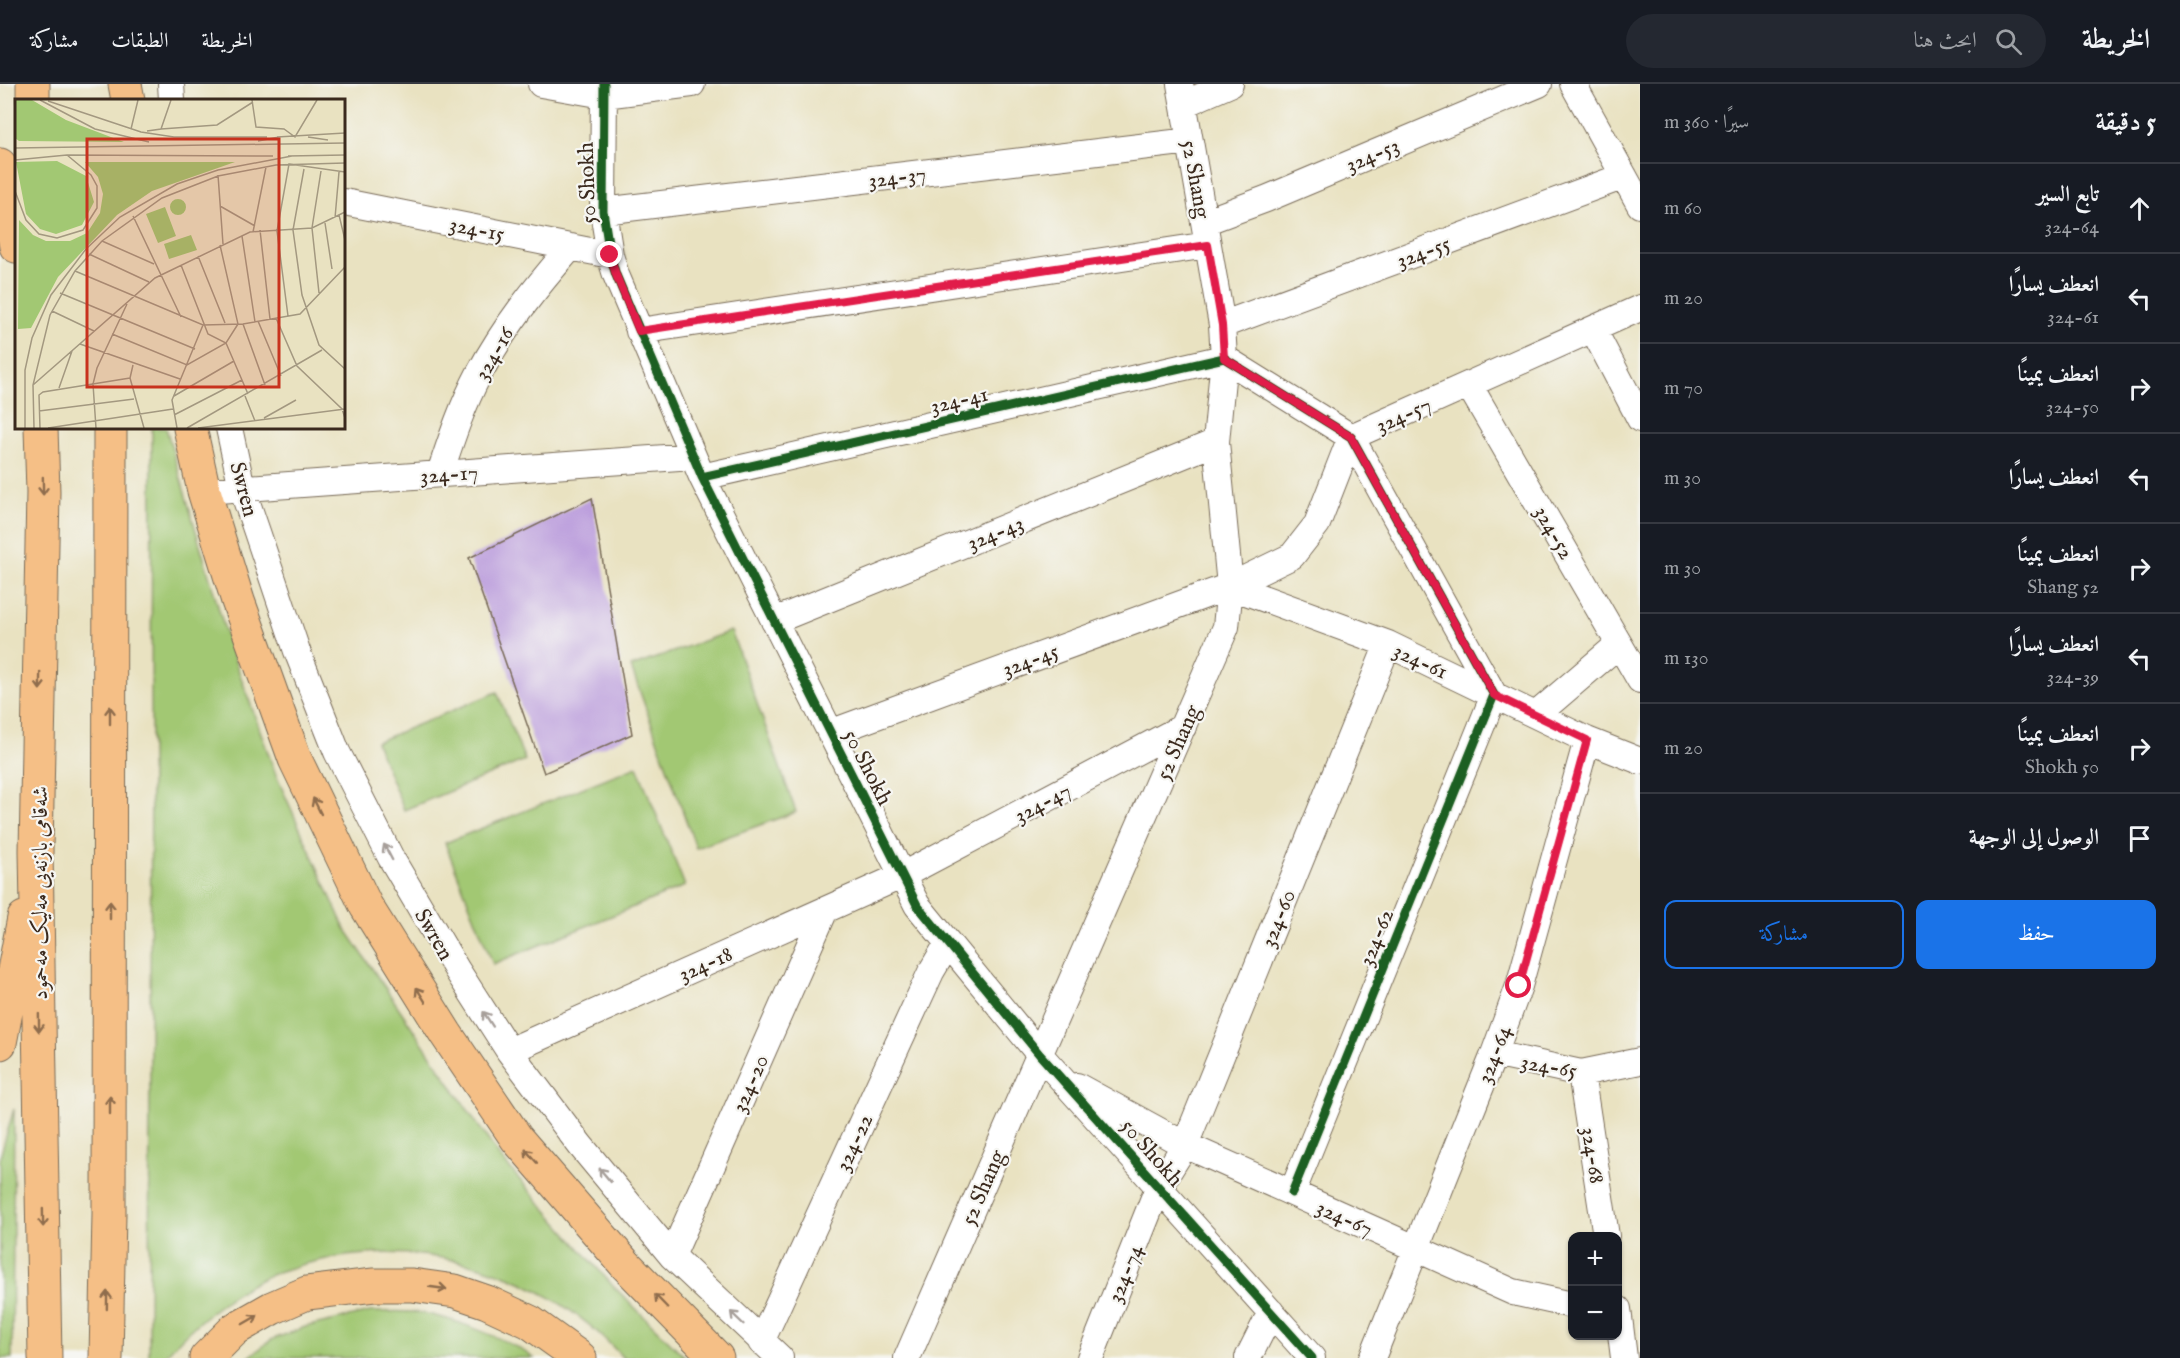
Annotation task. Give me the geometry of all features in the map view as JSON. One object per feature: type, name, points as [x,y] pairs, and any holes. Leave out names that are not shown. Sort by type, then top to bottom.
[{"type":"highway","points":[[125,84],[128,99]]},
{"type":"highway","points":[[0,165],[15,241]]},
{"type":"highway","name":"شەقامی بازنەیی مەلیک مەحمود","points":[[41,429],[44,492],[36,851],[45,1358]]},
{"type":"highway","points":[[106,1358],[110,1214],[110,429]]},
{"type":"highway","points":[[190,429],[204,491],[238,601],[295,759],[366,906],[446,1034],[517,1139],[625,1264],[717,1358]]},
{"type":"highway","points":[[0,1043],[36,851]]},
{"type":"highway","points":[[206,1358],[235,1329],[272,1308],[308,1293],[374,1285],[412,1285],[455,1290],[530,1322],[580,1358]]},
{"type":"street","points":[[171,84],[172,99]]},
{"type":"street","points":[[541,84],[604,90],[692,84]]},
{"type":"street","points":[[1182,94],[1230,84]]},
{"type":"street","name":"324-53","points":[[639,331],[1206,233],[1266,199],[1539,84]]},
{"type":"street","points":[[1574,84],[1640,205]]},
{"type":"street","name":"50 Shokh","points":[[604,90],[603,211],[610,255],[616,275],[698,466],[917,905],[1040,1055],[1312,1358]]},
{"type":"street","name":"52 Shang","points":[[907,1358],[1227,627],[1230,586],[1216,442],[1224,358],[1222,325],[1182,94]]},
{"type":"street","name":"324-37","points":[[603,211],[1190,141]]},
{"type":"street","name":"324-55","points":[[1222,325],[1624,176]]},
{"type":"street","name":"324-15","points":[[345,202],[610,255]]},
{"type":"street","name":"324-16","points":[[440,473],[457,423],[478,375],[505,329],[536,286],[571,247]]},
{"type":"street","name":"324-57","points":[[1230,586],[1292,556],[1317,524],[1351,437],[1640,309]]},
{"type":"street","points":[[1593,330],[1640,419]]},
{"type":"street","points":[[1224,358],[1351,437],[1494,695]]},
{"type":"street","name":"324-41","points":[[698,466],[1224,358]]},
{"type":"street","name":"324-52","points":[[1469,385],[1640,680]]},
{"type":"street","name":"Swren","points":[[229,429],[242,488],[297,651],[337,752],[391,858],[457,970],[509,1051],[580,1145],[672,1256],[770,1350]]},
{"type":"street","name":"324-43","points":[[774,621],[1216,442]]},
{"type":"street","name":"324-17","points":[[204,491],[440,473],[698,466]]},
{"type":"street","name":"324-61","points":[[1230,586],[1388,644],[1587,740],[1640,761]]},
{"type":"street","name":"324-45","points":[[830,733],[1230,586]]},
{"type":"street","name":"324-60","points":[[1158,1188],[1185,1145],[1388,644]]},
{"type":"street","points":[[1536,715],[1619,644]]},
{"type":"street","name":"324-62","points":[[1292,1193],[1494,695]]},
{"type":"street","name":"324-47","points":[[901,876],[1183,727]]},
{"type":"street","name":"324-64","points":[[1372,1358],[1519,986],[1587,740]]},
{"type":"street","name":"324-18","points":[[509,1051],[901,876]]},
{"type":"street","name":"324-20","points":[[672,1256],[825,910]]},
{"type":"street","name":"324-22","points":[[770,1350],[926,982],[948,943]]},
{"type":"street","name":"324-65","points":[[1494,1054],[1581,1073],[1640,1061]]},
{"type":"street","name":"324-68","points":[[1581,1073],[1605,1232]]},
{"type":"street","name":"324-67","points":[[1060,1077],[1185,1145],[1513,1292],[1568,1304]]},
{"type":"street","name":"324-74","points":[[1090,1358],[1158,1188]]},
{"type":"street","points":[[1248,1358],[1271,1312]]},
{"type":"street","points":[[1623,1314],[1624,1358]]},
{"type":"green space","points":[[152,429],[166,429],[229,644],[276,775],[344,927],[499,1156],[613,1286],[686,1358],[623,1358],[589,1325],[550,1298],[508,1277],[464,1262],[418,1255],[371,1254],[324,1259],[262,1279],[216,1308],[163,1358],[149,1358]]},
{"type":"green space","points":[[731,631],[796,812],[696,848],[631,667]]},
{"type":"green space","points":[[497,692],[525,760],[404,810],[376,742]]},
{"type":"green space","points":[[637,766],[685,886],[493,964],[445,843]]},
{"type":"green space","points":[[14,1109],[12,1358],[0,1358],[0,1157]]},
{"type":"green space","points":[[370,1312],[412,1312],[441,1317],[508,1343],[534,1358],[248,1358],[271,1340],[305,1327]]},
{"type":"building","points":[[592,498],[632,734],[544,773],[469,558]]},
{"type":"cycle path","points":[[604,84],[603,211],[610,255],[616,275],[702,477],[917,905],[1040,1055],[1312,1358]]},
{"type":"cycle path","points":[[702,477],[1224,358],[1351,437],[1494,695],[1292,1193]]},
{"type":"route","points":[[610,255],[639,331],[1208,245],[1222,325],[1224,358],[1351,437],[1494,695],[1587,740],[1519,986]]}]
